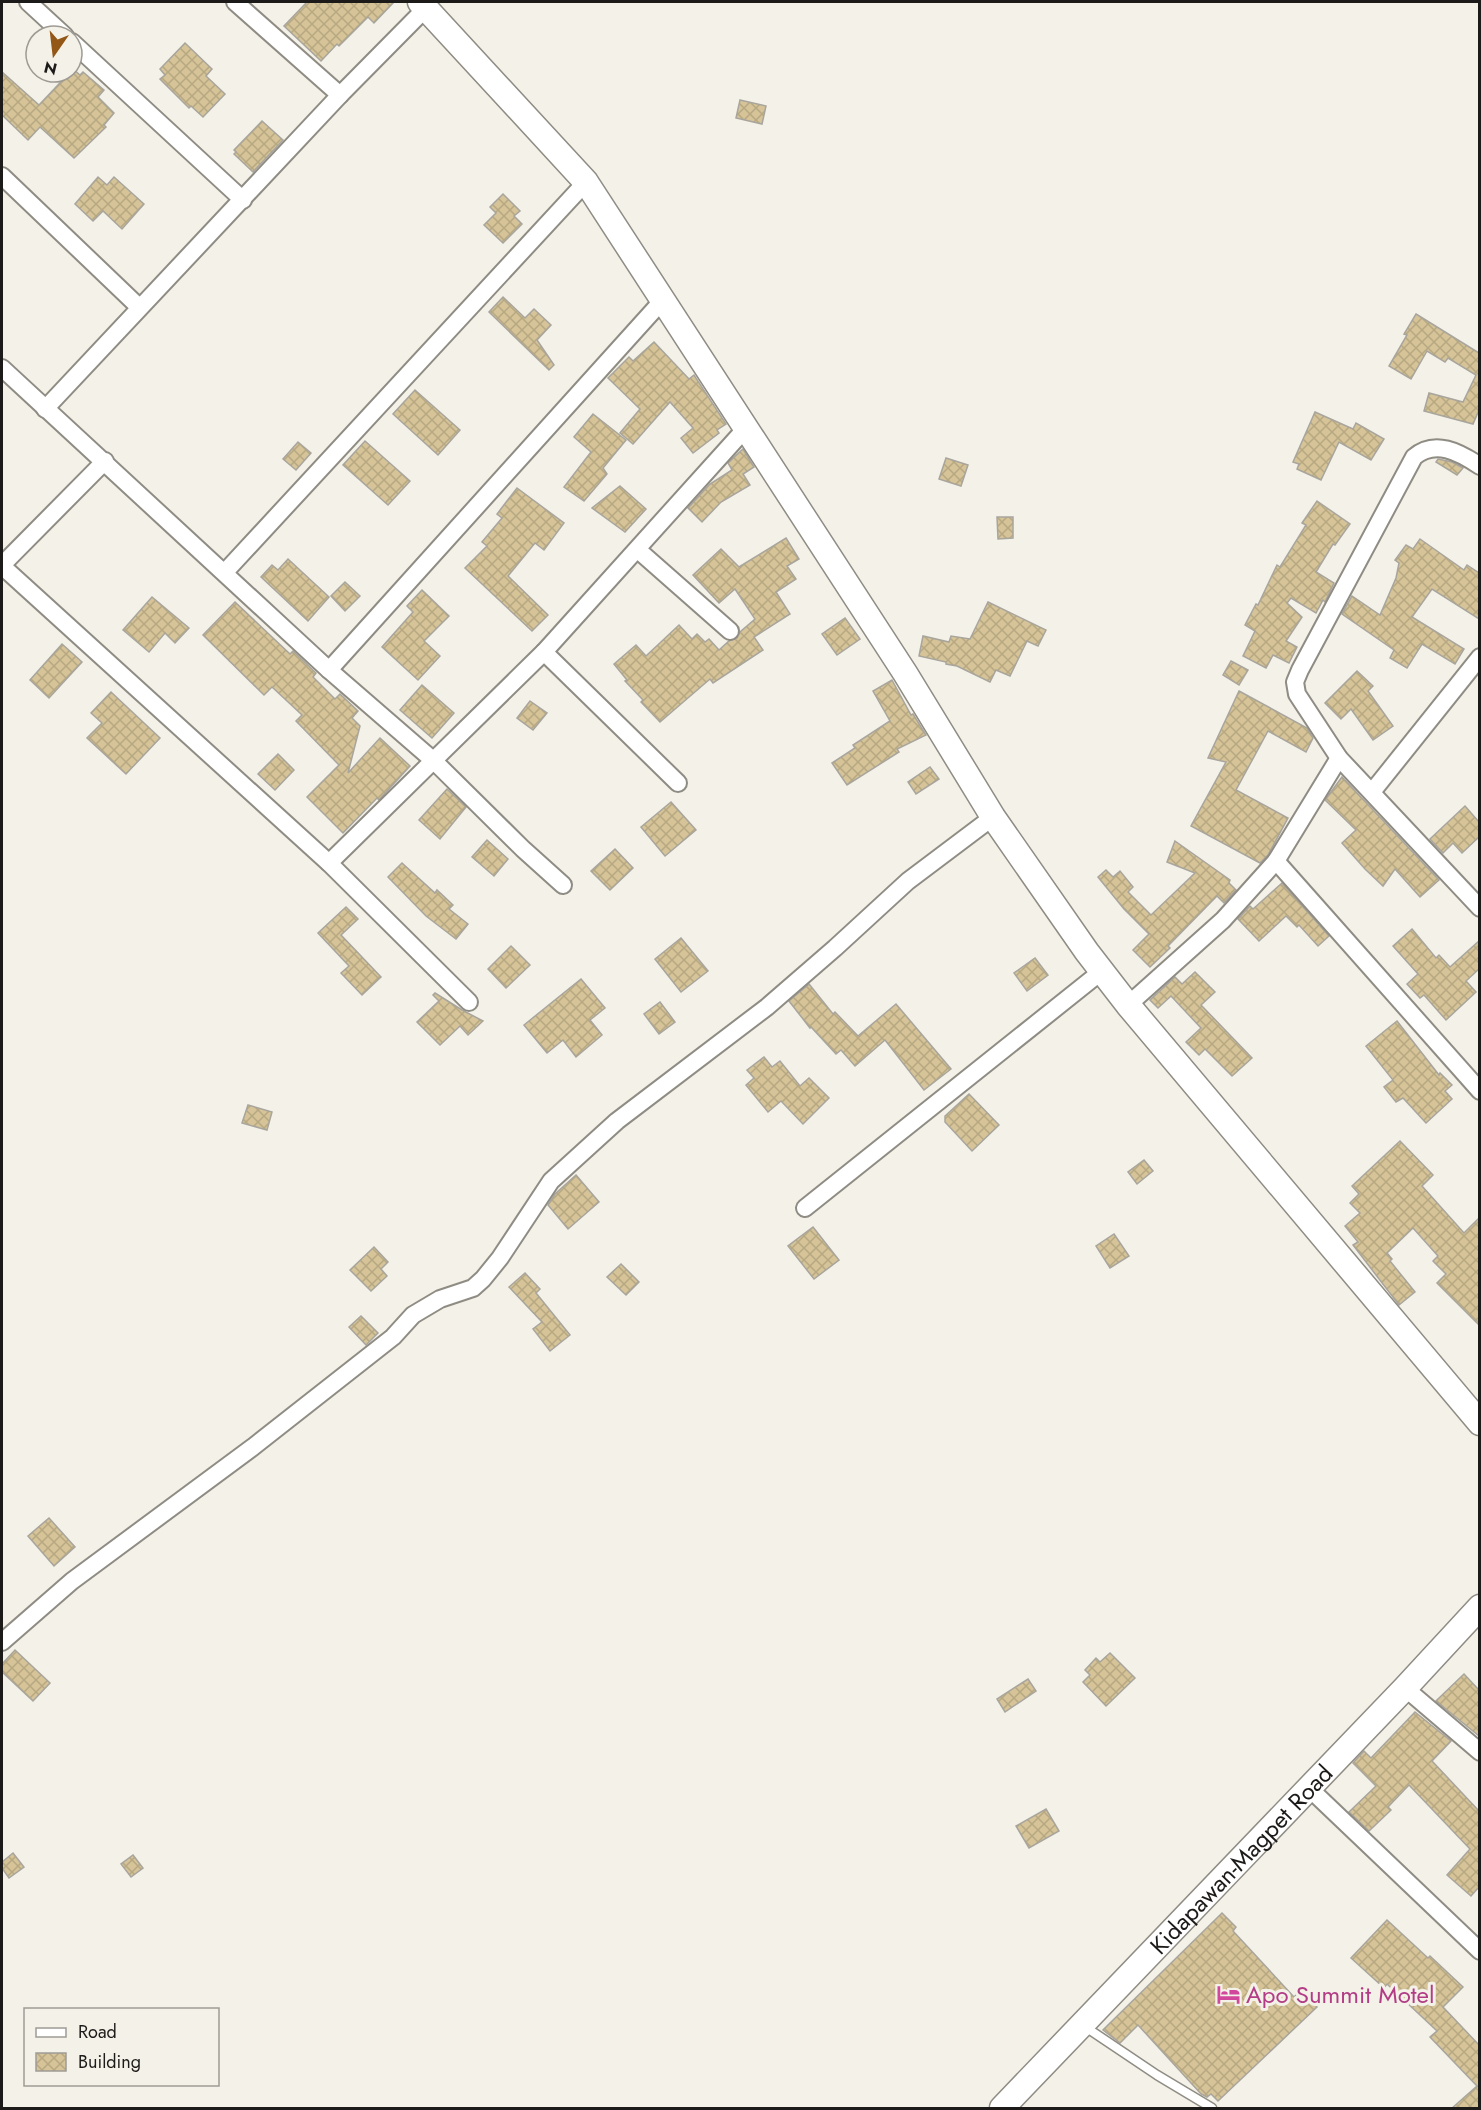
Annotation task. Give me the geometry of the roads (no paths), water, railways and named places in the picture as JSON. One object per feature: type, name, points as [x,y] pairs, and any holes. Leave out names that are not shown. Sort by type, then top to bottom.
[{"type":"street","points":[[28,2],[52,24]]},
{"type":"street","points":[[235,2],[340,95]]},
{"type":"street","points":[[45,409],[423,5],[586,182],[905,673],[993,817],[1102,971],[1128,1005],[1479,1423]]},
{"type":"street","points":[[84,53],[243,200]]},
{"type":"street","points":[[2,176],[139,307]]},
{"type":"street","points":[[225,572],[586,182]]},
{"type":"street","points":[[329,670],[662,301]]},
{"type":"street","points":[[2,368],[329,670],[434,761],[522,849],[563,885]]},
{"type":"street","points":[[329,863],[544,652],[746,428]]},
{"type":"street","points":[[1479,466],[1445,448],[1433,447],[1421,450],[1414,457],[1295,682],[1297,694],[1339,758],[1479,908]]},
{"type":"street","points":[[105,461],[2,566],[329,863],[469,1002]]},
{"type":"street","points":[[638,550],[730,631]]},
{"type":"street","points":[[544,652],[678,783]]},
{"type":"street","points":[[1372,792],[1479,657]]},
{"type":"street","points":[[1128,1005],[1224,920],[1276,861],[1339,758]]},
{"type":"street","points":[[2,1642],[72,1581],[253,1448],[393,1336],[413,1315],[440,1299],[473,1288],[483,1280],[551,1182],[567,1166],[617,1121],[767,1007],[908,881],[993,817]]},
{"type":"street","points":[[1276,861],[1479,1091]]},
{"type":"street","points":[[805,1208],[1102,971]]},
{"type":"street","name":"Kidapawan-Magpet Road","points":[[1002,2109],[1479,1608]]},
{"type":"street","points":[[1405,1688],[1479,1752]]},
{"type":"street","points":[[1309,1788],[1479,1951]]},
{"type":"lane","points":[[1083,2025],[1156,2075],[1212,2109]]},
{"type":"place","name":"Apo Summit Motel","points":[[1228,1994]]}]
